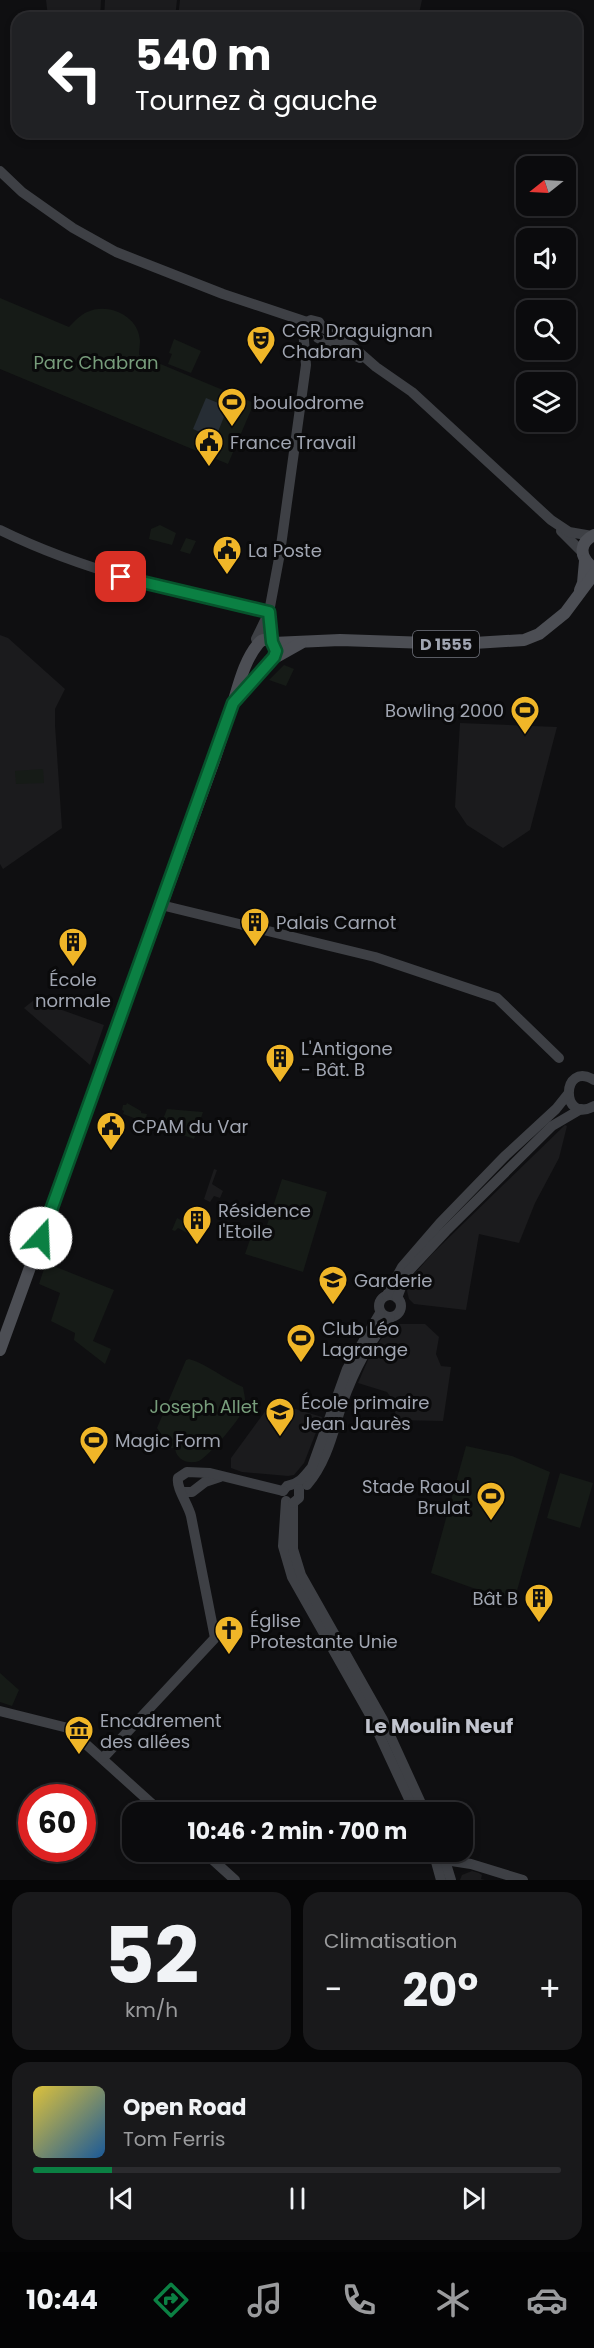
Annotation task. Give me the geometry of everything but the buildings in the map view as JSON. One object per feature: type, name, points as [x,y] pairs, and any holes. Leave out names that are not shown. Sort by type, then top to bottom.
[{"type":"main road","points":[[587,560],[586,541],[593,535]]},
{"type":"main road","name":"D 1555","points":[[574,602],[583,583],[587,560]]},
{"type":"main road","name":"D 1555","points":[[273,643],[305,641],[458,644],[524,640],[539,634],[565,614],[594,574]]},
{"type":"main road","points":[[266,640],[273,643],[276,651],[272,659],[259,658],[257,646],[266,640]]},
{"type":"main road","name":"D 1555","points":[[233,703],[272,659],[305,641]]},
{"type":"main road","name":"D 1555","points":[[0,1350],[248,659],[257,646]]},
{"type":"street","points":[[0,171],[22,192],[97,242],[132,259],[223,294],[311,332],[352,346],[429,407],[551,520],[587,560]]},
{"type":"street","points":[[257,646],[256,639],[269,612],[311,332]]},
{"type":"street","points":[[551,520],[566,531],[577,535],[593,535]]},
{"type":"street","points":[[0,530],[53,554],[106,573],[269,612]]},
{"type":"street","points":[[269,612],[273,643]]},
{"type":"street","points":[[161,905],[375,957],[497,998],[559,1058]]},
{"type":"street","points":[[392,1296],[402,1267],[440,1223],[504,1157],[556,1109],[568,1094],[570,1084],[574,1080],[583,1077],[594,1079]]},
{"type":"street","points":[[568,1094],[572,1104],[581,1109]]},
{"type":"street","points":[[385,1315],[379,1303],[392,1296],[406,1274],[446,1231],[552,1126],[581,1109],[594,1106]]},
{"type":"street","points":[[385,1315],[398,1315],[401,1311],[401,1304],[392,1296]]},
{"type":"street","points":[[385,1315],[348,1387],[319,1470],[307,1484],[296,1487],[287,1486],[283,1546],[292,1577],[370,1715],[411,1802]]},
{"type":"street","points":[[220,1477],[191,1490],[177,1484],[178,1478],[183,1473],[210,1473],[287,1498],[299,1498],[296,1487]]},
{"type":"street","points":[[103,1758],[215,1638],[189,1508],[191,1490],[198,1479],[192,1473]]},
{"type":"street","points":[[287,1498],[293,1550],[301,1575],[383,1720],[421,1802]]},
{"type":"street","points":[[0,1711],[68,1728],[150,1802]]},
{"type":"street","points":[[215,1862],[235,1880]]},
{"type":"street","points":[[439,1862],[441,1880]]},
{"type":"street","points":[[442,1862],[451,1880]]},
{"type":"street","points":[[464,1862],[523,1880]]},
{"type":"shaded area","points":[[46,0],[101,0],[100,12],[47,12]]},
{"type":"shaded area","points":[[105,0],[177,0],[176,12],[104,12]]},
{"type":"shaded area","points":[[180,0],[422,0],[419,12],[179,12]]},
{"type":"shaded area","points":[[206,398],[228,407],[215,439],[193,429]]},
{"type":"shaded area","points":[[0,635],[8,638],[65,689],[55,709],[62,828],[3,869],[0,864]]},
{"type":"shaded area","points":[[460,723],[557,727],[530,830],[503,848],[467,825],[455,807]]},
{"type":"shaded area","points":[[34,1000],[104,1025],[90,1065],[24,1008]]},
{"type":"shaded area","points":[[565,1125],[567,1126],[559,1158],[535,1203],[519,1243],[479,1234],[466,1310],[414,1304],[409,1299],[408,1281],[432,1254]]},
{"type":"shaded area","points":[[214,1169],[217,1170],[212,1184],[223,1191],[220,1198],[214,1196],[210,1202],[204,1199]]},
{"type":"shaded area","points":[[398,1324],[425,1324],[439,1337],[436,1354],[441,1366],[451,1367],[443,1421],[396,1420],[394,1402],[387,1392],[358,1383],[371,1353],[388,1330]]},
{"type":"shaded area","name":"École primaire Jean Jaurès","points":[[272,1402],[322,1417],[304,1463],[294,1475],[288,1476],[242,1472],[231,1468],[231,1458]]},
{"type":"shaded area","points":[[472,1871],[482,1875],[481,1879],[485,1880],[460,1880],[462,1875]]},
{"type":"green space","name":"Parc Chabran","points":[[0,298],[69,327],[82,315],[95,309],[121,313],[134,324],[138,332],[139,355],[254,403],[228,464],[0,369]]},
{"type":"green space","points":[[174,339],[201,351],[191,373],[168,364]]},
{"type":"green space","points":[[160,525],[176,533],[172,545],[149,539],[151,529]]},
{"type":"green space","points":[[186,538],[196,541],[190,554],[180,551]]},
{"type":"green space","points":[[284,665],[294,669],[286,686],[269,680]]},
{"type":"green space","points":[[43,769],[44,783],[16,784],[15,771]]},
{"type":"green space","points":[[127,1103],[141,1113],[147,1114],[145,1122],[123,1114],[123,1105]]},
{"type":"green space","points":[[167,1109],[203,1112],[194,1139],[160,1127]]},
{"type":"green space","points":[[282,1179],[327,1192],[303,1272],[245,1254],[255,1225],[266,1228]]},
{"type":"green space","points":[[177,1218],[195,1227],[191,1235],[178,1228],[175,1231],[172,1230]]},
{"type":"green space","points":[[46,1263],[114,1290],[93,1341],[111,1349],[105,1364],[74,1340],[75,1333],[51,1321],[60,1293],[39,1284]]},
{"type":"green space","name":"Joseph Allet","points":[[189,1359],[243,1387],[245,1401],[239,1418],[217,1444],[204,1458],[191,1462],[178,1456],[175,1448],[171,1448],[157,1428],[186,1360]]},
{"type":"green space","name":"Stade Raoul Brulat","points":[[466,1446],[512,1456],[550,1472],[515,1598],[473,1588],[431,1573]]},
{"type":"green space","points":[[560,1473],[593,1483],[580,1528],[547,1518]]},
{"type":"green space","points":[[0,1673],[19,1690],[12,1706],[0,1702]]},
{"type":"place","name":"CGR Draguignan Chabran","points":[[261,366]]},
{"type":"place","name":"boulodrome","points":[[232,428]]},
{"type":"place","name":"France Travail","points":[[209,468]]},
{"type":"place","name":"La Poste","points":[[227,576]]},
{"type":"place","name":"Bowling 2000","points":[[525,736]]},
{"type":"place","name":"Palais Carnot","points":[[255,948]]},
{"type":"place","name":"École normale","points":[[73,968]]},
{"type":"place","name":"L'Antigone - Bât. B","points":[[280,1084]]},
{"type":"place","name":"CPAM du Var","points":[[111,1152]]},
{"type":"place","name":"Résidence l'Etoile","points":[[197,1246]]},
{"type":"place","name":"Garderie","points":[[333,1306]]},
{"type":"place","name":"Club Léo Lagrange","points":[[301,1364]]},
{"type":"place","name":"École primaire Jean Jaurès","points":[[280,1438]]},
{"type":"place","name":"Magic Form","points":[[94,1466]]},
{"type":"place","name":"Stade Raoul Brulat","points":[[491,1522]]},
{"type":"place","name":"Bât B","points":[[539,1624]]},
{"type":"place","name":"Église Protestante Unie","points":[[229,1656]]},
{"type":"place","name":"Encadrement des allées","points":[[79,1756]]},
{"type":"district","name":"Le Moulin Neuf","points":[[439,1726]]},
{"type":"route","points":[[41,1238],[233,703],[276,654],[272,642],[269,612],[121,577]]}]
